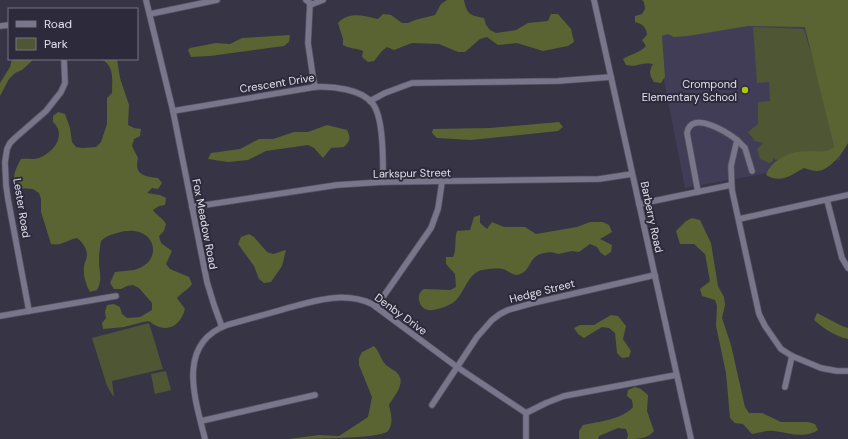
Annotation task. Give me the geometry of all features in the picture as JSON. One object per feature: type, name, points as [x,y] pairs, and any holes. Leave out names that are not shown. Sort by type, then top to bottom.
[{"type":"street","name":"Fox Meadow Road","points":[[146,0],[173,111],[207,282],[222,327]]},
{"type":"street","points":[[150,14],[217,0]]},
{"type":"street","points":[[315,87],[308,44],[308,3],[323,0]]},
{"type":"street","name":"Barberry Road","points":[[594,0],[691,439]]},
{"type":"street","name":"Lester Road","points":[[29,311],[8,199],[6,185],[6,162],[10,143],[46,111],[61,92],[65,83],[64,60]]},
{"type":"street","points":[[384,182],[383,153],[379,120],[376,110],[370,101],[385,93],[412,83],[558,81],[611,77]]},
{"type":"street","name":"Crescent Drive","points":[[173,111],[315,87],[334,88],[358,92],[370,101]]},
{"type":"street","points":[[698,192],[695,168],[687,133],[690,126],[698,123],[704,123],[727,132],[745,148],[752,171]]},
{"type":"street","points":[[737,140],[731,166],[731,185],[759,314],[780,349],[792,356],[821,368],[837,371],[848,371]]},
{"type":"street","name":"Larkspur Street","points":[[192,207],[337,185],[384,182],[599,179],[632,174]]},
{"type":"street","points":[[376,307],[431,228],[438,209],[442,182]]},
{"type":"street","points":[[639,204],[731,185]]},
{"type":"street","points":[[739,219],[848,194]]},
{"type":"street","points":[[827,200],[842,258],[848,268]]},
{"type":"street","name":"Hedge Street","points":[[432,405],[477,336],[492,320],[508,310],[655,274]]},
{"type":"street","points":[[0,316],[116,296]]},
{"type":"street","name":"Denby Drive","points":[[222,327],[326,299],[347,298],[364,300],[376,307],[457,367],[526,413]]},
{"type":"street","points":[[205,439],[194,395],[193,365],[205,338],[222,327]]},
{"type":"street","points":[[785,387],[792,356]]},
{"type":"street","points":[[526,439],[526,413],[546,403],[564,396],[676,375]]},
{"type":"street","points":[[201,422],[315,395]]},
{"type":"shaded area","name":"Crompond Elementary School","points":[[750,21],[808,25],[841,151],[840,160],[685,188],[654,29]]},
{"type":"green space","points":[[447,0],[464,0],[466,9],[470,14],[484,18],[486,25],[490,30],[496,33],[516,30],[528,23],[548,21],[551,14],[558,14],[571,29],[574,42],[568,46],[543,51],[517,43],[498,45],[487,37],[480,39],[465,52],[458,52],[439,44],[412,43],[394,50],[387,47],[374,61],[368,62],[362,57],[363,51],[343,45],[343,39],[338,23],[342,19],[356,15],[378,19],[383,14],[391,15],[402,23],[408,23],[435,15],[441,4]]},
{"type":"green space","points":[[642,0],[848,0],[848,143],[843,152],[831,165],[822,170],[815,171],[804,168],[786,178],[781,179],[771,178],[766,175],[769,168],[775,162],[787,155],[800,152],[826,151],[834,147],[805,27],[748,26],[688,36],[674,37],[668,34],[662,36],[665,77],[661,83],[654,82],[650,73],[653,64],[646,63],[630,66],[626,65],[623,59],[638,52],[646,46],[642,40],[647,35],[646,30],[642,25],[635,22],[635,16],[642,14],[645,9],[644,2]]},
{"type":"green space","points":[[753,27],[804,29],[821,87],[835,153],[775,160],[774,157],[772,162],[769,163],[760,159],[757,149],[763,143],[755,141],[748,132],[758,124],[758,102],[770,101],[769,82],[757,83]]},
{"type":"green space","points":[[290,35],[289,42],[284,46],[210,56],[191,57],[188,50],[190,48],[216,43],[230,44],[242,38]]},
{"type":"green space","points":[[12,60],[33,60],[9,79],[0,96],[0,83],[10,67]]},
{"type":"green space","points":[[102,60],[117,60],[120,78],[129,105],[128,125],[141,129],[140,136],[134,139],[132,146],[138,158],[137,168],[141,174],[158,178],[162,183],[158,189],[152,188],[147,193],[160,195],[166,198],[165,205],[159,206],[153,210],[166,224],[164,231],[159,236],[161,243],[172,251],[166,264],[170,269],[189,277],[192,284],[177,298],[185,309],[183,316],[175,325],[171,327],[160,327],[149,321],[124,327],[103,329],[102,323],[106,318],[105,312],[107,305],[114,304],[120,307],[122,314],[127,318],[140,317],[152,310],[152,303],[139,288],[133,285],[121,289],[114,289],[110,283],[115,272],[134,270],[144,266],[150,259],[153,252],[152,244],[148,237],[141,233],[130,231],[110,235],[101,241],[99,258],[100,282],[97,290],[90,292],[84,274],[84,266],[87,255],[84,245],[77,238],[61,244],[51,244],[41,212],[41,199],[39,193],[33,189],[19,188],[14,184],[15,171],[21,159],[39,158],[49,152],[57,143],[59,132],[53,122],[53,116],[58,112],[65,114],[70,128],[72,142],[76,147],[96,147],[101,142],[107,124],[107,98],[112,93],[111,69]]},
{"type":"green space","points":[[559,122],[563,127],[558,131],[471,140],[437,138],[432,133],[433,129],[490,128]]},
{"type":"green space","points":[[327,125],[347,130],[349,139],[348,143],[344,147],[331,148],[323,158],[314,148],[308,145],[266,151],[248,160],[228,162],[208,159],[211,153],[240,149],[259,139],[273,139],[294,132],[308,132]]},
{"type":"green space","points":[[480,215],[480,223],[487,229],[492,222],[504,227],[525,227],[536,234],[577,227],[590,222],[603,222],[609,225],[612,232],[600,239],[612,245],[611,252],[605,256],[597,247],[590,244],[579,252],[572,251],[558,254],[548,252],[539,255],[535,257],[524,272],[517,275],[503,269],[481,270],[471,277],[454,302],[438,309],[426,309],[420,304],[419,301],[420,293],[424,289],[450,290],[456,287],[455,274],[446,264],[446,257],[453,257],[457,231],[470,230],[474,217]]},
{"type":"green space","points":[[692,218],[700,220],[711,243],[718,286],[724,297],[725,305],[722,318],[731,345],[745,407],[749,413],[762,413],[781,422],[808,422],[815,424],[818,430],[813,433],[802,435],[766,431],[752,434],[743,424],[735,423],[730,418],[726,373],[716,326],[717,306],[715,300],[702,296],[700,289],[710,281],[705,254],[694,244],[680,244],[676,231],[686,221]]},
{"type":"green space","points":[[249,234],[254,237],[267,252],[273,254],[286,250],[282,266],[271,282],[264,283],[259,279],[254,266],[238,244],[241,237]]},
{"type":"green space","points":[[817,313],[848,328],[848,339],[834,334],[814,320]]},
{"type":"green space","points":[[611,315],[618,316],[626,326],[623,339],[631,351],[629,357],[622,358],[617,353],[615,333],[609,328],[602,327],[584,338],[578,334],[574,328],[580,325],[594,325]]},
{"type":"green space","points":[[149,323],[163,369],[112,381],[113,396],[107,386],[92,338]]},
{"type":"green space","points":[[374,346],[384,363],[397,373],[401,382],[389,405],[391,425],[388,431],[371,436],[325,439],[289,439],[319,435],[339,436],[368,417],[372,397],[359,365],[359,358],[362,352]]},
{"type":"green space","points":[[166,371],[171,390],[155,394],[151,374]]},
{"type":"green space","points":[[635,387],[641,389],[648,395],[647,411],[654,431],[649,436],[627,439],[628,435],[626,429],[618,428],[599,436],[598,439],[579,439],[579,431],[583,425],[617,417],[629,411],[633,407],[632,400],[627,396],[628,390]]},
{"type":"place","name":"Crompond Elementary School","points":[[745,90]]}]
